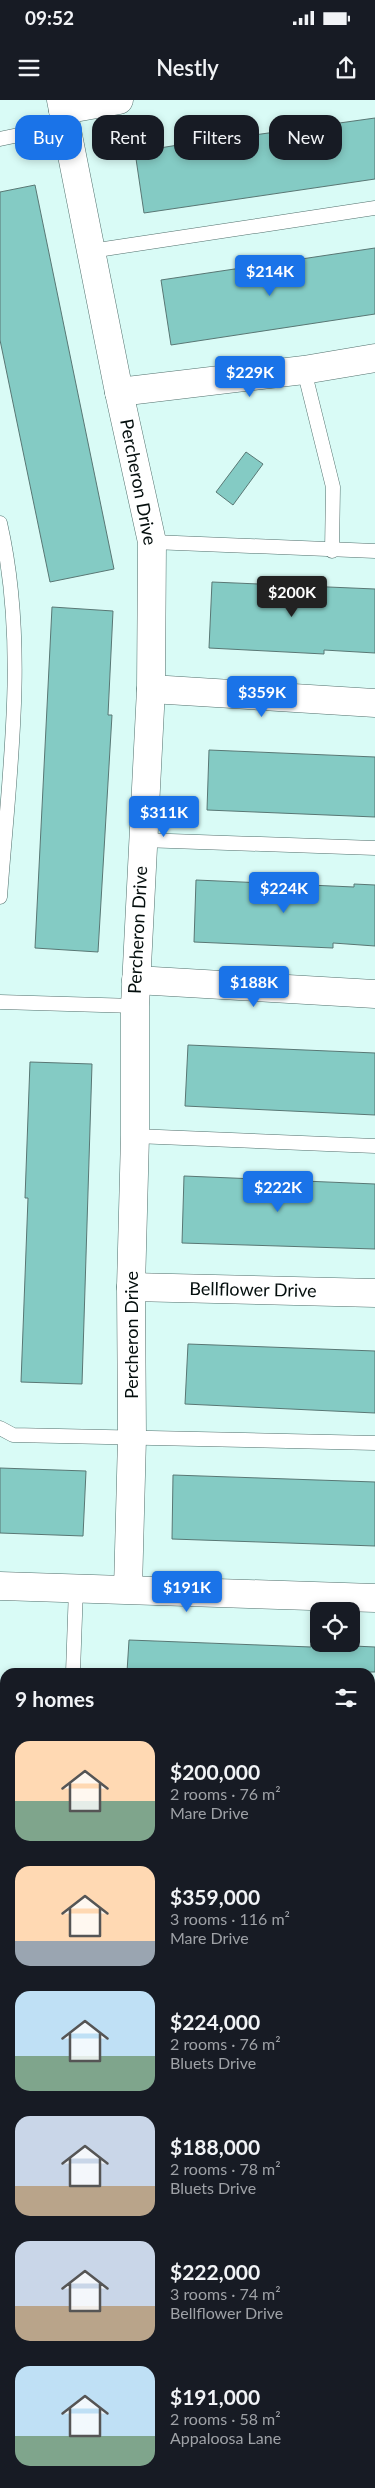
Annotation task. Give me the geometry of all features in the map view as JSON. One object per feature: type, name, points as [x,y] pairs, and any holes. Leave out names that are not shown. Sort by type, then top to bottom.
[{"type":"street","points":[[64,112],[119,100]]},
{"type":"street","name":"Percheron Drive","points":[[64,112],[119,392],[152,542],[151,689],[142,840],[136,993],[136,1136],[131,1287],[132,1438],[128,1589]]},
{"type":"street","points":[[119,392],[304,370],[375,358]]},
{"type":"street","points":[[151,689],[375,703]]},
{"type":"street","points":[[136,993],[375,994]]},
{"type":"street","name":"Bellflower Drive","points":[[131,1287],[375,1293]]},
{"type":"street","points":[[0,1586],[375,1598]]},
{"type":"lane","points":[[0,139],[64,112]]},
{"type":"lane","points":[[91,251],[375,208]]},
{"type":"lane","points":[[304,370],[333,487],[332,551]]},
{"type":"lane","points":[[0,523],[10,578],[16,673],[0,897]]},
{"type":"lane","points":[[152,542],[332,551],[375,551]]},
{"type":"lane","points":[[142,840],[375,848]]},
{"type":"lane","points":[[0,1002],[136,993]]},
{"type":"lane","points":[[136,1136],[375,1146]]},
{"type":"lane","points":[[0,1428],[13,1435],[375,1442]]},
{"type":"lane","points":[[73,1668],[76,1588]]},
{"type":"building","points":[[375,118],[375,179],[144,213],[136,160],[164,160],[164,147],[174,146],[174,160],[259,160],[259,134],[269,133],[269,160],[342,160],[342,123]]},
{"type":"building","points":[[35,185],[114,569],[50,582],[0,340],[0,192]]},
{"type":"building","points":[[375,248],[375,314],[171,345],[161,280]]},
{"type":"building","points":[[246,452],[263,464],[233,505],[216,492]]},
{"type":"building","points":[[212,582],[375,589],[375,653],[324,650],[324,654],[209,648]]},
{"type":"building","points":[[52,607],[113,611],[108,715],[112,715],[98,952],[35,948]]},
{"type":"building","points":[[209,750],[375,757],[375,817],[207,810]]},
{"type":"building","points":[[196,880],[354,887],[354,884],[375,885],[375,946],[333,943],[333,948],[194,942]]},
{"type":"building","points":[[188,1045],[375,1053],[375,1115],[185,1106]]},
{"type":"building","points":[[30,1062],[92,1064],[82,1384],[21,1382],[28,1198],[25,1198]]},
{"type":"building","points":[[184,1176],[375,1184],[375,1249],[182,1243]]},
{"type":"building","points":[[188,1344],[375,1351],[375,1413],[185,1404]]},
{"type":"building","points":[[0,1468],[86,1471],[83,1536],[0,1533]]},
{"type":"building","points":[[173,1475],[375,1482],[375,1546],[172,1539]]},
{"type":"building","points":[[129,1640],[310,1647],[310,1652],[360,1652],[360,1646],[375,1647],[375,1668],[127,1668]]}]
